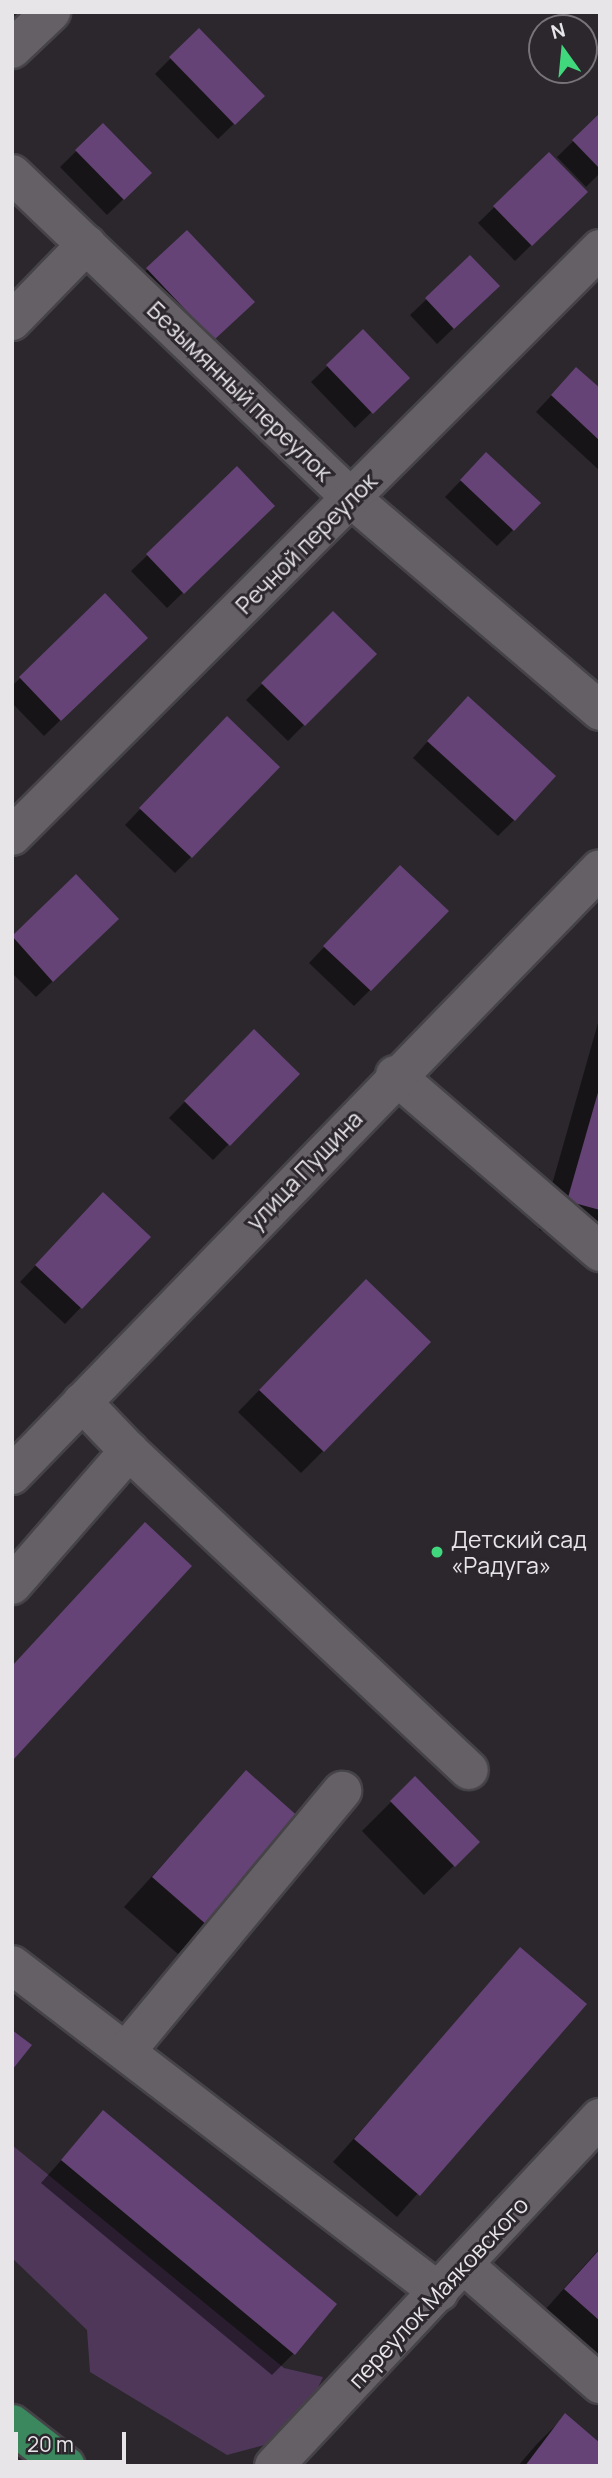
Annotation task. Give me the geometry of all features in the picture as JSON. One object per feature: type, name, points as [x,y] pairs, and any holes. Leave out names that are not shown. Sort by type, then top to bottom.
[{"type":"main road","points":[[12,2424],[66,2466]]},
{"type":"street","points":[[12,49],[51,12]]},
{"type":"street","name":"Безымянный переулок","points":[[12,174],[351,498],[600,711]]},
{"type":"street","points":[[12,321],[87,244]]},
{"type":"street","name":"Речной переулок","points":[[12,836],[600,249]]},
{"type":"street","name":"улица Пущина","points":[[12,1475],[395,1075],[600,869]]},
{"type":"street","points":[[395,1075],[600,1252]]},
{"type":"street","points":[[82,1402],[129,1451],[469,1770]]},
{"type":"street","points":[[12,1585],[129,1451]]},
{"type":"street","points":[[127,2050],[342,1791]]},
{"type":"street","points":[[12,1965],[127,2050],[600,2384]]},
{"type":"street","name":"переулок Маяковского","points":[[275,2466],[600,2118]]},
{"type":"shaded area","points":[[12,2145],[284,2368],[323,2377],[295,2437],[227,2455],[90,2372],[87,2330],[12,2258]]},
{"type":"building","points":[[199,28],[265,96],[235,125],[169,57]]},
{"type":"building","points":[[600,113],[600,169],[572,140]]},
{"type":"building","points":[[103,123],[152,173],[124,200],[75,150]]},
{"type":"building","points":[[549,152],[588,192],[532,246],[493,206]]},
{"type":"building","points":[[187,230],[255,302],[214,340],[146,268]]},
{"type":"building","points":[[470,255],[500,286],[454,329],[425,298]]},
{"type":"building","points":[[363,329],[410,378],[373,414],[326,365]]},
{"type":"building","points":[[576,367],[600,388],[600,441],[551,395]]},
{"type":"building","points":[[486,452],[541,503],[514,531],[460,480]]},
{"type":"building","points":[[237,466],[275,506],[184,594],[146,554]]},
{"type":"building","points":[[105,593],[148,638],[61,721],[19,677]]},
{"type":"building","points":[[333,611],[377,654],[305,726],[261,683]]},
{"type":"building","points":[[468,696],[556,776],[515,821],[427,741]]},
{"type":"building","points":[[227,716],[280,767],[192,858],[139,808]]},
{"type":"building","points":[[400,865],[449,911],[371,991],[323,946]]},
{"type":"building","points":[[76,874],[119,919],[53,982],[12,936]]},
{"type":"building","points":[[254,1029],[300,1074],[230,1146],[184,1101]]},
{"type":"building","points":[[600,1089],[600,1210],[567,1201]]},
{"type":"building","points":[[103,1192],[151,1237],[82,1309],[35,1265]]},
{"type":"building","points":[[366,1279],[431,1342],[324,1452],[259,1390]]},
{"type":"building","points":[[145,1522],[192,1566],[12,1761],[12,1666]]},
{"type":"building","points":[[246,1770],[302,1820],[208,1926],[152,1877]]},
{"type":"building","points":[[415,1776],[480,1842],[455,1867],[390,1801]]},
{"type":"building","points":[[520,1947],[587,2004],[420,2196],[354,2139]]},
{"type":"building","points":[[12,2030],[32,2045],[12,2070]]},
{"type":"building","points":[[103,2110],[337,2304],[295,2355],[61,2160]]},
{"type":"building","points":[[600,2249],[600,2321],[564,2289]]},
{"type":"building","points":[[565,2413],[600,2443],[600,2466],[525,2466]]},
{"type":"place","name":"Детский сад «Радуга»","points":[[437,1552]]}]
